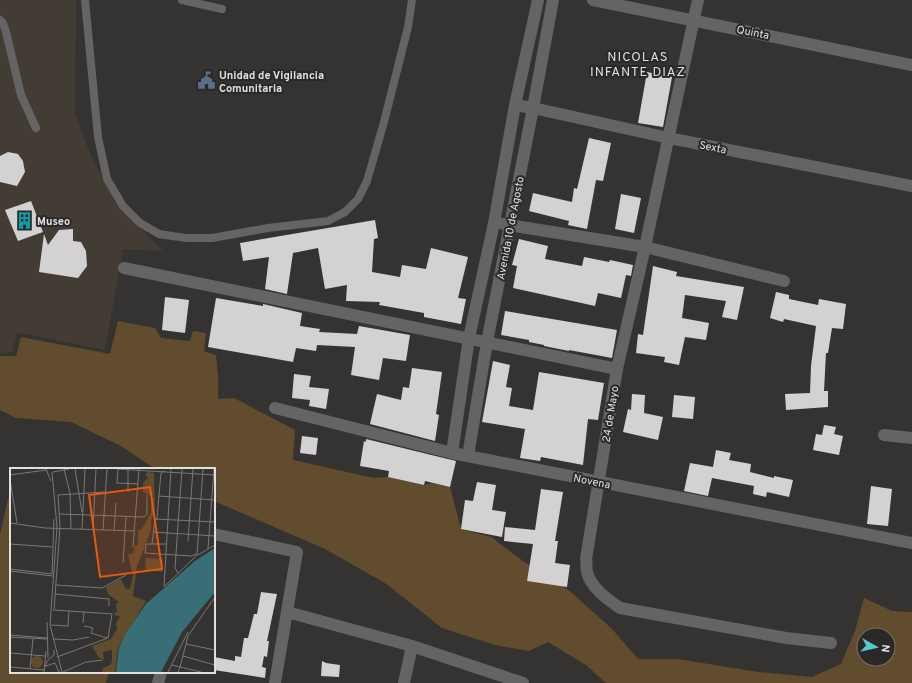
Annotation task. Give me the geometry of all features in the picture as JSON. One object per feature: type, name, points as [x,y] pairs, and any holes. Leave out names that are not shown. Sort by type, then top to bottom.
[{"type":"street","name":"Avenida 10 de Agosto","points":[[452,453],[469,338],[494,223],[515,105],[538,0]]},
{"type":"street","name":"Avenida 10 de Agosto","points":[[468,456],[487,342],[511,225],[553,0]]},
{"type":"street","name":"Quinta","points":[[593,0],[912,64]]},
{"type":"street","name":"24 de Mayo","points":[[698,0],[669,138],[617,369],[586,559],[587,572],[593,585],[605,597],[620,608],[786,638],[831,642]]},
{"type":"street","name":"Sexta","points":[[515,105],[669,138],[912,186]]},
{"type":"street","points":[[494,223],[645,247],[784,281]]},
{"type":"street","points":[[124,268],[617,369]]},
{"type":"street","name":"Novena","points":[[275,408],[452,453],[912,543]]},
{"type":"street","points":[[884,435],[912,438]]},
{"type":"street","points":[[215,534],[297,552],[275,683]]},
{"type":"street","points":[[287,612],[412,646],[523,683]]},
{"type":"street","points":[[404,683],[412,646]]},
{"type":"street","points":[[158,683],[160,673]]},
{"type":"lane","points":[[85,0],[98,137],[107,178],[123,206],[140,223],[159,234],[186,238],[212,238],[268,228],[328,221],[346,212],[358,199],[367,181],[384,122],[408,27],[412,0]]},
{"type":"lane","points":[[182,0],[222,9]]},
{"type":"lane","points":[[0,20],[3,23],[6,32],[21,95],[36,128]]},
{"type":"shaded area","points":[[0,0],[76,0],[75,112],[90,154],[112,194],[133,220],[163,251],[123,249],[105,350],[17,332],[12,352],[0,354]]},
{"type":"shaded area","points":[[118,321],[155,328],[161,338],[190,341],[193,331],[206,333],[204,351],[216,355],[218,399],[234,398],[295,430],[293,460],[374,478],[388,477],[424,485],[432,483],[450,487],[461,529],[491,537],[523,561],[571,592],[612,629],[638,659],[678,659],[758,672],[812,677],[841,664],[856,627],[856,667],[896,667],[896,627],[856,627],[864,598],[892,611],[912,612],[912,683],[606,683],[586,665],[548,642],[529,651],[495,645],[442,628],[385,583],[325,549],[215,501],[215,468],[154,468],[121,446],[71,422],[16,418],[0,410],[0,356],[16,356],[21,337],[110,354]]},
{"type":"shaded area","points":[[8,499],[10,499],[10,673],[109,673],[106,683],[0,683],[0,535]]},
{"type":"building","points":[[647,72],[672,77],[663,127],[638,123]]},
{"type":"building","points":[[589,138],[611,143],[603,181],[596,180],[587,229],[568,225],[569,221],[529,211],[533,193],[572,202],[574,188],[577,189]]},
{"type":"building","points":[[8,152],[18,154],[23,161],[25,172],[17,186],[0,182],[0,156]]},
{"type":"building","points":[[621,194],[641,198],[634,233],[615,229]]},
{"type":"building","name":"Museo","points":[[31,201],[43,232],[18,241],[5,210]]},
{"type":"building","points":[[375,220],[378,238],[374,239],[372,272],[400,277],[402,265],[426,269],[431,248],[468,257],[458,298],[466,299],[461,324],[424,317],[424,313],[379,305],[380,302],[346,301],[347,285],[325,289],[318,248],[293,253],[287,294],[265,289],[269,257],[243,261],[240,243]]},
{"type":"building","points":[[73,229],[73,241],[81,242],[86,251],[87,266],[78,278],[39,272],[44,234],[48,245],[59,230]]},
{"type":"building","points":[[519,239],[548,246],[545,259],[582,266],[584,257],[609,262],[610,260],[633,265],[631,276],[626,275],[621,298],[598,293],[595,306],[513,288],[517,266],[512,265]]},
{"type":"building","points":[[653,266],[677,272],[676,276],[744,287],[737,320],[722,317],[726,301],[685,295],[682,318],[709,323],[706,340],[685,337],[679,365],[664,362],[665,357],[636,353],[638,334],[643,335]]},
{"type":"building","points":[[776,292],[789,295],[789,299],[818,305],[819,299],[846,304],[843,329],[832,328],[828,353],[826,353],[824,391],[828,391],[828,407],[786,410],[785,394],[810,393],[811,366],[816,326],[784,319],[783,322],[770,318]]},
{"type":"building","points":[[165,297],[189,300],[185,333],[162,330]]},
{"type":"building","points":[[216,298],[263,306],[263,304],[302,313],[300,326],[320,329],[319,332],[357,334],[359,326],[410,335],[406,361],[383,358],[379,380],[351,375],[355,347],[317,345],[316,351],[296,348],[293,362],[208,347]]},
{"type":"building","points":[[505,311],[617,330],[612,358],[544,346],[529,342],[529,340],[501,335]]},
{"type":"building","points":[[493,361],[510,365],[506,387],[512,388],[509,406],[533,410],[539,372],[604,383],[598,420],[588,419],[583,465],[541,457],[540,461],[520,458],[525,429],[482,422]]},
{"type":"building","points":[[412,368],[442,372],[436,414],[439,415],[435,441],[370,424],[377,394],[401,400],[403,387],[409,388]]},
{"type":"building","points":[[294,374],[311,376],[309,387],[329,389],[326,409],[309,406],[310,400],[292,398]]},
{"type":"building","points":[[632,394],[645,395],[644,413],[663,417],[658,440],[623,432],[628,409],[631,410]]},
{"type":"building","points":[[674,395],[695,397],[693,419],[672,417]]},
{"type":"building","points":[[824,425],[836,427],[834,434],[843,436],[839,455],[813,450],[816,434],[822,435]]},
{"type":"building","points":[[302,436],[318,438],[316,455],[300,453]]},
{"type":"building","points":[[366,439],[456,461],[450,487],[425,481],[424,485],[388,477],[389,471],[360,466],[364,441],[366,442]]},
{"type":"building","points":[[716,450],[731,453],[729,460],[751,464],[750,472],[774,478],[774,476],[793,480],[789,497],[767,492],[766,497],[753,494],[754,486],[712,478],[708,496],[684,491],[690,463],[713,467]]},
{"type":"building","points":[[477,482],[496,485],[492,510],[506,512],[502,537],[461,529],[465,500],[473,501]]},
{"type":"building","points":[[871,486],[892,489],[888,526],[867,524]]},
{"type":"building","points":[[541,489],[563,492],[555,541],[558,541],[555,563],[570,565],[567,587],[527,581],[533,544],[504,541],[505,527],[535,530]]},
{"type":"building","points":[[261,592],[277,594],[267,641],[269,641],[267,657],[264,656],[262,667],[266,668],[265,678],[215,670],[215,657],[235,661],[235,656],[241,657],[244,638],[248,638],[254,614],[257,614]]},
{"type":"building","points":[[322,661],[340,665],[339,677],[321,676]]},
{"type":"place","name":"Unidad de Vigilancia Comunitaria","points":[[206,81]]},
{"type":"place","name":"Museo","points":[[24,221]]},
{"type":"district","name":"NICOLAS INFANTE DIAZ","points":[[638,64]]}]
